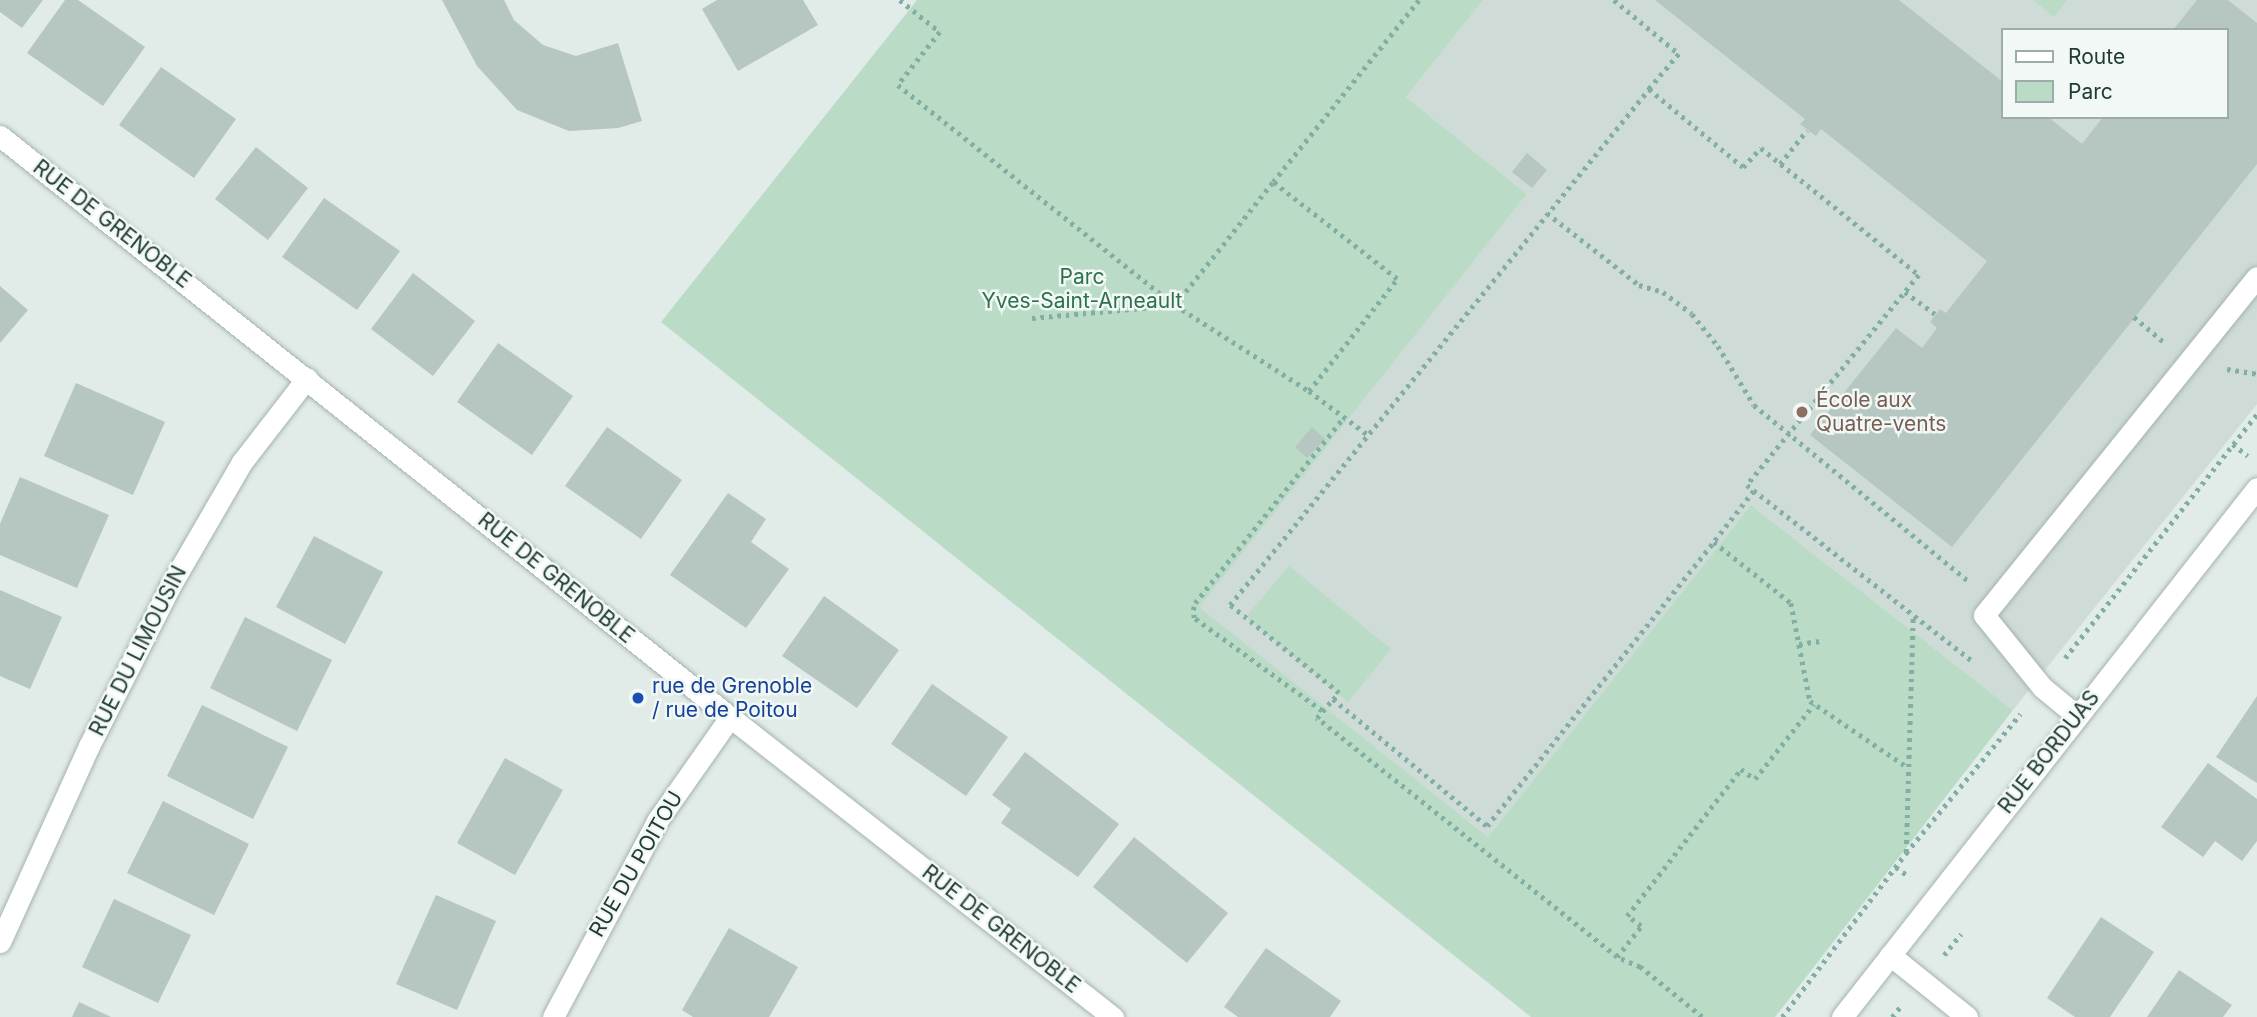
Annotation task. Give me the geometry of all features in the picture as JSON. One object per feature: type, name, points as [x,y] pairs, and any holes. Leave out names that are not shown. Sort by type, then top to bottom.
[{"type":"street","name":"RUE DE GRENOBLE","points":[[0,136],[730,717],[1114,1017]]},
{"type":"street","points":[[2077,716],[2042,687],[1984,615],[2257,277]]},
{"type":"street","name":"RUE DU LIMOUSIN","points":[[0,942],[89,746],[169,589],[242,462],[307,378]]},
{"type":"street","name":"RUE BORDUAS","points":[[1842,1017],[2257,488]]},
{"type":"street","name":"RUE DU POITOU","points":[[553,1017],[657,821],[730,717]]},
{"type":"street","points":[[1890,955],[1967,1017]]},
{"type":"path","points":[[900,0],[940,32],[898,85],[1175,305],[1309,391],[1367,434]]},
{"type":"path","points":[[1032,318],[1175,305],[1419,0]]},
{"type":"path","points":[[1614,0],[1679,54],[1230,605],[1339,693],[1317,718],[1617,957],[1640,967],[1702,1017]]},
{"type":"path","points":[[1649,89],[1743,167],[1760,148],[1919,275],[1747,485],[1976,664]]},
{"type":"path","points":[[1780,164],[1807,130]]},
{"type":"path","points":[[1273,182],[1397,279],[1309,391]]},
{"type":"path","points":[[1547,213],[1639,285],[1663,292],[1692,314],[1718,346],[1754,405],[1994,602]]},
{"type":"path","points":[[1905,292],[1935,314]]},
{"type":"path","points":[[2134,317],[2141,323]]},
{"type":"path","points":[[2064,660],[2257,414]]},
{"type":"path","points":[[1322,711],[1194,618],[1193,610],[1195,603],[1343,418]]},
{"type":"path","points":[[2233,444],[2249,457]]},
{"type":"path","points":[[1333,699],[1487,826],[1754,491]]},
{"type":"path","points":[[1714,542],[1780,598],[1791,603],[1810,701],[1907,767]]},
{"type":"path","points":[[1906,853],[1913,615]]},
{"type":"path","points":[[1799,645],[1820,641]]},
{"type":"path","points":[[1617,957],[1641,926],[1627,916],[1732,779],[1741,769],[1755,779],[1814,704]]},
{"type":"path","points":[[1782,1017],[1906,853],[2028,705]]},
{"type":"path","points":[[1896,867],[1914,880]]},
{"type":"shaded area","name":"École aux Quatre-vents","points":[[1483,0],[2257,0],[2257,404],[2013,710],[1751,505],[1488,837],[1198,607],[1527,194],[1406,97]]},
{"type":"green space","name":"Parc Yves-Saint-Arneault","points":[[917,0],[1483,0],[1406,97],[1527,194],[1199,607],[1488,837],[1751,505],[2013,710],[1775,1017],[1531,1017],[661,322]]},
{"type":"green space","points":[[2033,0],[2067,0],[2054,17]]},
{"type":"green space","points":[[1289,566],[1391,649],[1348,702],[1246,617]]},
{"type":"building","points":[[0,0],[43,0],[22,28],[0,12]]},
{"type":"building","points":[[65,0],[78,0],[145,47],[103,106],[27,53]]},
{"type":"building","points":[[442,0],[504,0],[514,20],[543,45],[576,56],[618,43],[642,121],[618,128],[569,131],[517,110],[477,66]]},
{"type":"building","points":[[717,0],[803,0],[818,25],[738,71],[702,9]]},
{"type":"building","points":[[1655,0],[1899,0],[2002,81],[2002,119],[2051,119],[2082,144],[2101,119],[2229,119],[2229,28],[2175,28],[2197,0],[2228,0],[2257,23],[2257,164],[1952,547],[1810,435],[1896,328],[1922,348],[1937,328],[1930,322],[1940,309],[1946,313],[1987,261],[1821,129],[1816,136],[1800,124],[1805,119]]},
{"type":"building","points":[[161,67],[236,119],[194,178],[119,125]]},
{"type":"building","points":[[256,147],[308,188],[268,240],[215,199]]},
{"type":"building","points":[[1527,153],[1547,170],[1532,188],[1512,172]]},
{"type":"building","points":[[324,198],[400,251],[357,310],[282,257]]},
{"type":"building","points":[[413,273],[475,321],[433,376],[371,329]]},
{"type":"building","points":[[0,286],[28,310],[0,343]]},
{"type":"building","points":[[498,343],[573,396],[532,455],[457,402]]},
{"type":"building","points":[[76,383],[165,422],[133,495],[44,456]]},
{"type":"building","points":[[607,427],[682,480],[641,539],[565,486]]},
{"type":"building","points":[[1312,427],[1325,439],[1307,458],[1295,447]]},
{"type":"building","points":[[20,477],[109,515],[77,588],[0,555],[0,524]]},
{"type":"building","points":[[728,493],[766,519],[751,542],[789,569],[746,628],[670,575]]},
{"type":"building","points":[[314,536],[383,572],[345,644],[276,607]]},
{"type":"building","points":[[0,590],[62,617],[30,689],[0,676]]},
{"type":"building","points":[[824,596],[899,650],[857,708],[782,656]]},
{"type":"building","points":[[245,617],[332,660],[297,731],[210,688]]},
{"type":"building","points":[[932,684],[1008,737],[966,796],[891,744]]},
{"type":"building","points":[[2257,696],[2257,783],[2216,757]]},
{"type":"building","points":[[202,705],[288,747],[253,819],[167,776]]},
{"type":"building","points":[[1025,752],[1119,824],[1078,877],[1001,823],[1011,809],[992,795]]},
{"type":"building","points":[[505,758],[563,790],[515,875],[457,843]]},
{"type":"building","points":[[2208,763],[2257,799],[2257,841],[2242,861],[2215,841],[2203,857],[2161,827]]},
{"type":"building","points":[[163,801],[249,844],[214,915],[127,873]]},
{"type":"building","points":[[1134,837],[1228,913],[1187,963],[1093,887]]},
{"type":"building","points":[[436,895],[496,921],[457,1010],[396,984]]},
{"type":"building","points":[[114,899],[191,935],[158,1003],[82,967]]},
{"type":"building","points":[[2101,917],[2154,952],[2110,1017],[2075,1017],[2047,998]]},
{"type":"building","points":[[729,928],[798,967],[769,1017],[693,1017],[682,1010]]},
{"type":"building","points":[[1266,948],[1341,1001],[1330,1017],[1238,1017],[1224,1007]]},
{"type":"building","points":[[2179,970],[2232,1005],[2223,1017],[2147,1017]]},
{"type":"building","points":[[79,1002],[111,1017],[72,1017]]},
{"type":"place","name":"École aux Quatre-vents","points":[[1802,412]]},
{"type":"place","name":"rue de Grenoble / rue de Poitou","points":[[638,698]]}]
